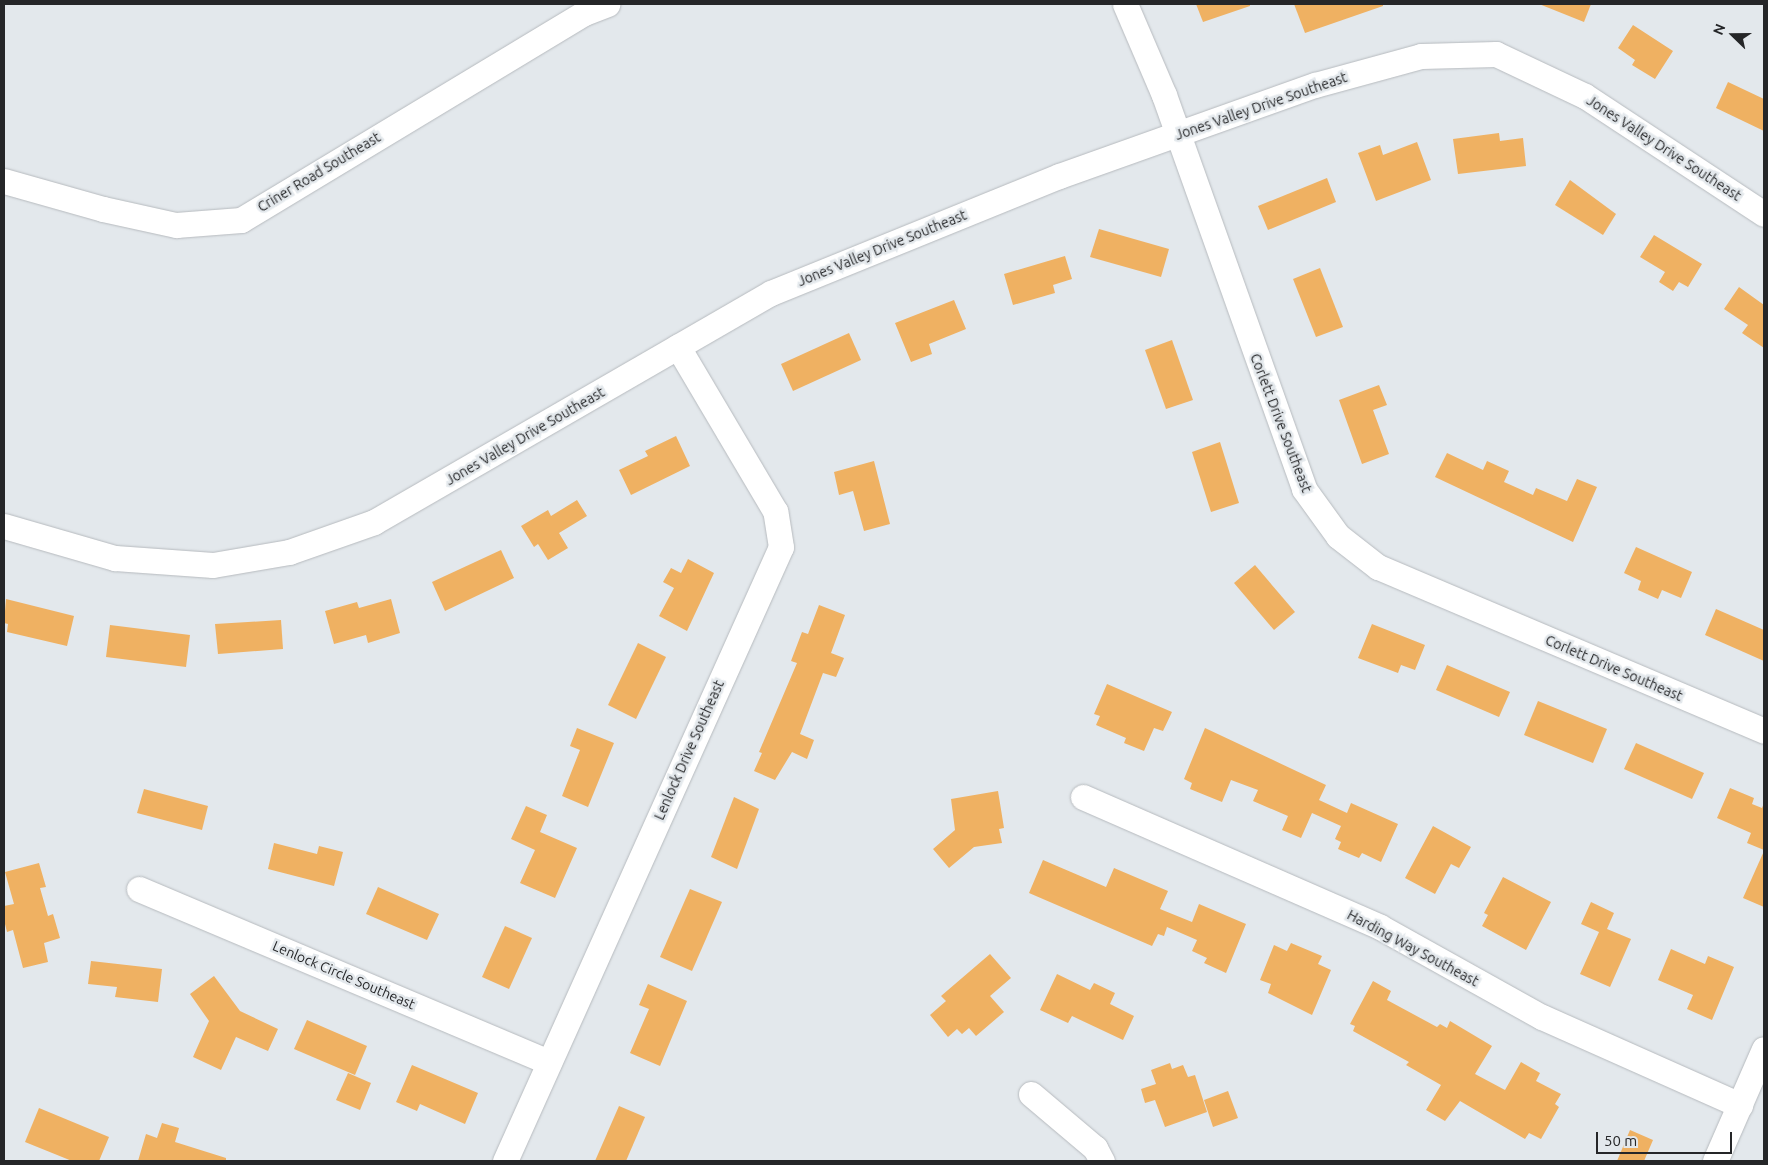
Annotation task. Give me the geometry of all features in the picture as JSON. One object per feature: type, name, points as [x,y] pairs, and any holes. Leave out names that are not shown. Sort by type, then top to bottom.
[{"type":"street","name":"Criner Road Southeast","points":[[4,181],[103,209],[176,225],[241,220],[576,18],[607,4]]},
{"type":"street","name":"Corlett Drive Southeast","points":[[1125,4],[1177,134],[1304,489],[1338,536],[1378,567],[1764,732]]},
{"type":"street","name":"Jones Valley Drive Southeast","points":[[4,526],[115,558],[213,565],[289,552],[374,522],[771,293],[1059,176],[1315,85],[1421,56],[1496,54],[1585,96],[1764,214]]},
{"type":"street","name":"Lenlock Drive Southeast","points":[[505,1161],[781,547],[775,511],[678,347]]},
{"type":"street","name":"Harding Way Southeast","points":[[1083,797],[1380,927],[1542,1017],[1740,1105]]},
{"type":"street","name":"Lenlock Circle Southeast","points":[[139,889],[548,1062]]},
{"type":"street","points":[[1715,1161],[1764,1049]]},
{"type":"street","points":[[1031,1094],[1094,1148],[1102,1161]]},
{"type":"building","points":[[1196,4],[1250,4],[1250,6],[1203,22]]},
{"type":"building","points":[[1294,4],[1383,4],[1383,6],[1305,33]]},
{"type":"building","points":[[1539,4],[1591,4],[1584,22]]},
{"type":"building","points":[[1633,25],[1673,51],[1655,79],[1632,65],[1635,60],[1618,48]]},
{"type":"building","points":[[1728,82],[1764,99],[1764,131],[1716,108]]},
{"type":"building","points":[[1499,133],[1500,141],[1523,138],[1526,166],[1458,174],[1453,139]]},
{"type":"building","points":[[1417,142],[1431,180],[1376,201],[1358,153],[1380,145],[1383,155]]},
{"type":"building","points":[[1327,178],[1336,202],[1268,230],[1258,206]]},
{"type":"building","points":[[1570,180],[1616,214],[1603,235],[1555,205]]},
{"type":"building","points":[[1099,229],[1169,249],[1161,277],[1090,257]]},
{"type":"building","points":[[1654,235],[1702,264],[1688,287],[1679,282],[1673,291],[1659,282],[1665,272],[1640,257]]},
{"type":"building","points":[[1065,256],[1072,279],[1053,285],[1055,293],[1013,305],[1004,274]]},
{"type":"building","points":[[1320,268],[1343,327],[1316,337],[1293,279]]},
{"type":"building","points":[[1739,287],[1764,305],[1764,348],[1742,333],[1748,325],[1724,309]]},
{"type":"building","points":[[954,300],[966,329],[929,344],[932,354],[911,362],[895,323]]},
{"type":"building","points":[[849,333],[861,360],[793,391],[781,364]]},
{"type":"building","points":[[1172,340],[1193,400],[1166,409],[1145,350]]},
{"type":"building","points":[[1379,385],[1387,405],[1373,410],[1389,454],[1362,464],[1339,400]]},
{"type":"building","points":[[676,436],[690,466],[631,495],[619,470],[648,456],[645,451]]},
{"type":"building","points":[[1220,442],[1239,503],[1211,512],[1192,452]]},
{"type":"building","points":[[1447,453],[1483,470],[1487,461],[1509,471],[1504,482],[1533,495],[1536,488],[1567,501],[1577,479],[1597,487],[1573,542],[1435,477]]},
{"type":"building","points":[[874,461],[890,524],[864,531],[853,491],[839,495],[834,472]]},
{"type":"building","points":[[577,500],[587,516],[559,533],[568,548],[548,560],[538,544],[534,547],[521,526],[548,510],[551,516]]},
{"type":"building","points":[[1636,547],[1692,572],[1681,598],[1662,590],[1658,599],[1638,590],[1641,581],[1624,573]]},
{"type":"building","points":[[501,550],[514,578],[445,611],[432,582]]},
{"type":"building","points":[[688,559],[714,573],[687,631],[659,616],[674,588],[663,582],[671,568],[681,573]]},
{"type":"building","points":[[1255,565],[1295,612],[1274,630],[1234,583]]},
{"type":"building","points":[[6,599],[74,616],[67,646],[7,632],[8,624],[4,623]]},
{"type":"building","points":[[391,599],[400,633],[368,643],[366,635],[334,644],[325,611],[357,602],[359,608]]},
{"type":"building","points":[[819,605],[845,615],[831,653],[844,658],[836,677],[823,673],[800,734],[814,740],[807,759],[792,752],[775,780],[754,771],[762,753],[759,752],[797,663],[791,661],[802,632],[808,634]]},
{"type":"building","points":[[1716,609],[1764,630],[1764,661],[1705,635]]},
{"type":"building","points":[[281,620],[283,649],[218,654],[215,624]]},
{"type":"building","points":[[1372,624],[1425,645],[1415,670],[1401,665],[1398,673],[1358,658]]},
{"type":"building","points":[[110,625],[190,635],[186,667],[106,657]]},
{"type":"building","points":[[638,643],[666,657],[636,719],[608,705]]},
{"type":"building","points":[[1447,665],[1510,692],[1499,717],[1436,690]]},
{"type":"building","points":[[1107,684],[1172,712],[1163,731],[1154,728],[1144,751],[1124,743],[1126,738],[1096,725],[1100,716],[1094,714]]},
{"type":"building","points":[[1538,701],[1607,729],[1593,763],[1524,735]]},
{"type":"building","points":[[577,728],[614,743],[588,807],[562,796],[580,750],[570,746]]},
{"type":"building","points":[[1205,728],[1326,785],[1319,800],[1347,813],[1351,803],[1398,824],[1381,862],[1362,853],[1359,858],[1338,849],[1341,842],[1335,839],[1341,826],[1312,813],[1301,838],[1282,830],[1288,816],[1253,801],[1258,790],[1231,780],[1222,802],[1190,789],[1192,783],[1184,779]]},
{"type":"building","points":[[1636,743],[1704,773],[1692,799],[1624,769]]},
{"type":"building","points":[[1730,788],[1754,798],[1752,804],[1762,808],[1764,803],[1764,850],[1747,843],[1751,833],[1717,818]]},
{"type":"building","points":[[144,789],[208,806],[202,830],[137,813]]},
{"type":"building","points":[[998,791],[1004,828],[999,829],[1002,843],[974,847],[949,868],[933,849],[955,830],[951,799]]},
{"type":"building","points":[[734,797],[759,809],[737,869],[711,857]]},
{"type":"building","points":[[526,806],[547,815],[540,832],[577,848],[555,898],[520,883],[535,850],[511,839]]},
{"type":"building","points":[[1433,826],[1471,847],[1459,868],[1451,864],[1435,894],[1405,878]]},
{"type":"building","points":[[274,843],[317,854],[319,846],[343,852],[334,886],[268,869]]},
{"type":"building","points":[[1764,851],[1764,907],[1743,898]]},
{"type":"building","points":[[1043,860],[1106,887],[1114,868],[1168,891],[1160,909],[1192,922],[1199,904],[1246,924],[1226,973],[1204,963],[1207,958],[1192,951],[1197,940],[1167,927],[1164,936],[1158,934],[1152,946],[1029,893]]},
{"type":"building","points":[[39,863],[46,887],[40,888],[48,916],[53,914],[60,938],[44,943],[48,962],[23,968],[13,930],[7,932],[4,920],[4,906],[14,904],[5,872]]},
{"type":"building","points":[[1503,877],[1551,902],[1526,950],[1482,926],[1488,915],[1484,913]]},
{"type":"building","points":[[378,887],[439,914],[427,940],[366,914]]},
{"type":"building","points":[[690,889],[722,902],[692,971],[660,957]]},
{"type":"building","points":[[1591,902],[1614,913],[1607,929],[1631,939],[1610,987],[1580,974],[1599,932],[1581,924]]},
{"type":"building","points":[[505,926],[532,938],[509,989],[482,977]]},
{"type":"building","points":[[1291,943],[1322,956],[1318,964],[1331,970],[1312,1015],[1268,993],[1271,984],[1260,980],[1274,945],[1287,951]]},
{"type":"building","points":[[1671,949],[1705,964],[1708,956],[1734,967],[1712,1020],[1687,1009],[1693,995],[1658,980]]},
{"type":"building","points":[[990,954],[1011,978],[990,996],[1004,1012],[976,1036],[969,1028],[962,1034],[957,1029],[948,1037],[930,1015],[946,1001],[941,996]]},
{"type":"building","points":[[91,961],[162,969],[158,1002],[115,997],[117,987],[88,984]]},
{"type":"building","points":[[1057,974],[1090,990],[1094,983],[1115,993],[1110,1004],[1134,1016],[1123,1040],[1072,1016],[1068,1023],[1040,1010]]},
{"type":"building","points":[[214,976],[240,1011],[278,1029],[268,1051],[236,1037],[221,1070],[193,1057],[209,1021],[190,994]]},
{"type":"building","points":[[1373,981],[1391,991],[1387,1000],[1437,1027],[1440,1024],[1447,1028],[1450,1021],[1492,1046],[1475,1074],[1505,1090],[1521,1062],[1540,1073],[1536,1081],[1561,1094],[1555,1104],[1559,1107],[1541,1139],[1529,1133],[1525,1139],[1460,1101],[1445,1121],[1426,1110],[1441,1085],[1406,1065],[1409,1062],[1353,1031],[1355,1026],[1350,1024]]},
{"type":"building","points":[[648,984],[687,1001],[660,1066],[630,1053],[649,1009],[639,1005]]},
{"type":"building","points":[[307,1020],[367,1046],[355,1075],[294,1049]]},
{"type":"building","points":[[1170,1063],[1172,1069],[1183,1065],[1188,1077],[1195,1075],[1207,1112],[1165,1127],[1155,1100],[1145,1103],[1141,1089],[1156,1084],[1151,1070]]},
{"type":"building","points":[[412,1065],[478,1093],[465,1124],[420,1104],[417,1111],[396,1102]]},
{"type":"building","points":[[348,1073],[371,1083],[360,1110],[336,1100]]},
{"type":"building","points":[[1228,1091],[1238,1118],[1213,1127],[1204,1100]]},
{"type":"building","points":[[619,1106],[645,1117],[626,1161],[595,1161]]},
{"type":"building","points":[[39,1108],[109,1137],[99,1161],[72,1161],[25,1142]]},
{"type":"building","points":[[162,1123],[179,1128],[175,1142],[226,1158],[226,1161],[138,1161],[146,1134],[157,1138]]},
{"type":"building","points":[[1630,1130],[1653,1140],[1644,1161],[1617,1161]]}]
